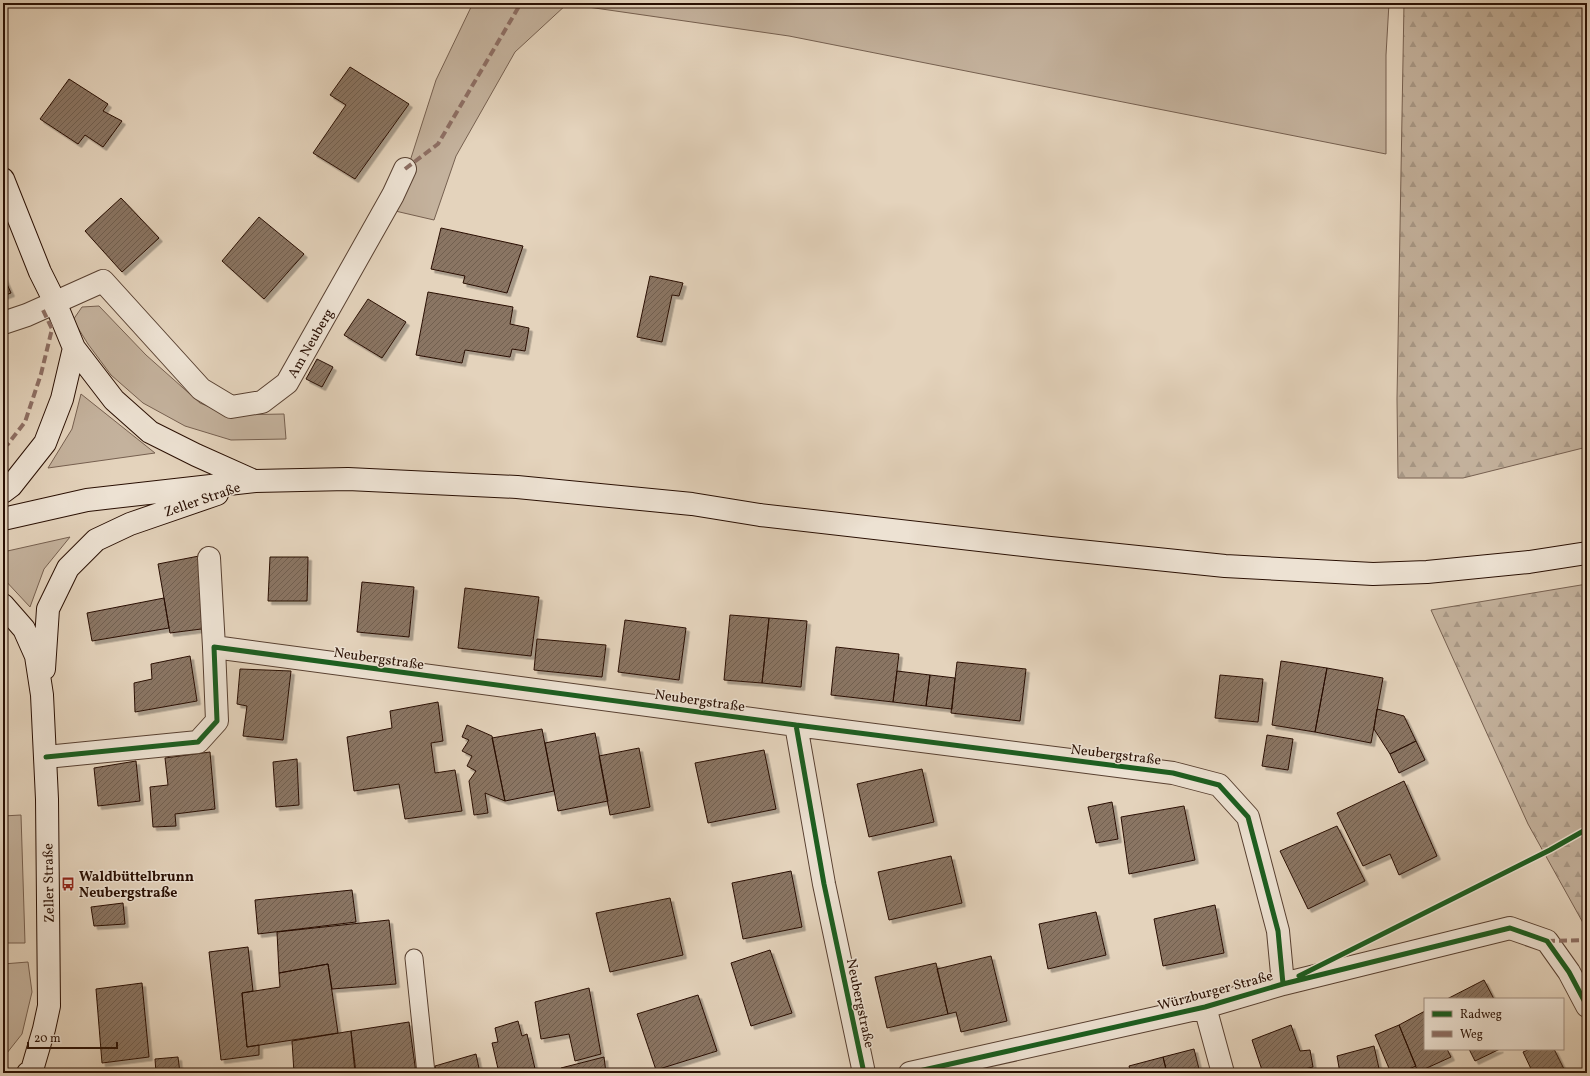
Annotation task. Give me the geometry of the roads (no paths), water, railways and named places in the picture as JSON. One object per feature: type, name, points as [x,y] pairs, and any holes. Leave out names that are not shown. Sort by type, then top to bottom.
[{"type":"street","name":"Am Neuberg","points":[[55,302],[103,281],[201,389],[231,407],[262,402],[287,383],[393,195],[405,169]]},
{"type":"street","name":"Zeller Straße","points":[[3,179],[40,272],[55,302],[74,348],[114,400],[150,432],[196,455],[255,481]]},
{"type":"street","points":[[3,323],[55,302]]},
{"type":"street","points":[[3,492],[11,486],[45,443],[62,399],[74,348]]},
{"type":"street","points":[[3,519],[87,500],[255,481],[348,479],[517,487],[692,504],[760,515],[1050,548],[1233,566],[1373,574],[1420,572],[1529,562],[1587,553]]},
{"type":"street","name":"Zeller Straße","points":[[42,695],[48,609],[68,568],[96,540],[130,524],[255,481]]},
{"type":"street","points":[[46,757],[198,742],[217,721],[209,558]]},
{"type":"street","name":"Zeller Straße","points":[[3,605],[24,630],[36,656],[42,695],[46,757],[50,969],[49,1006],[44,1029],[30,1071]]},
{"type":"street","name":"Neubergstraße","points":[[214,646],[796,725],[1174,773],[1219,785],[1248,817],[1278,931],[1283,984]]},
{"type":"street","name":"Neubergstraße","points":[[796,725],[823,877],[864,1073]]},
{"type":"street","name":"Würzburger Straße","points":[[910,1073],[1205,1007],[1283,984],[1510,928],[1547,942],[1569,972],[1587,1006]]},
{"type":"street","points":[[1205,1007],[1222,1073]]},
{"type":"lane","points":[[414,958],[426,1073]]},
{"type":"place","name":"Waldbüttelbrunn Neubergstraße","points":[[68,884]]}]
